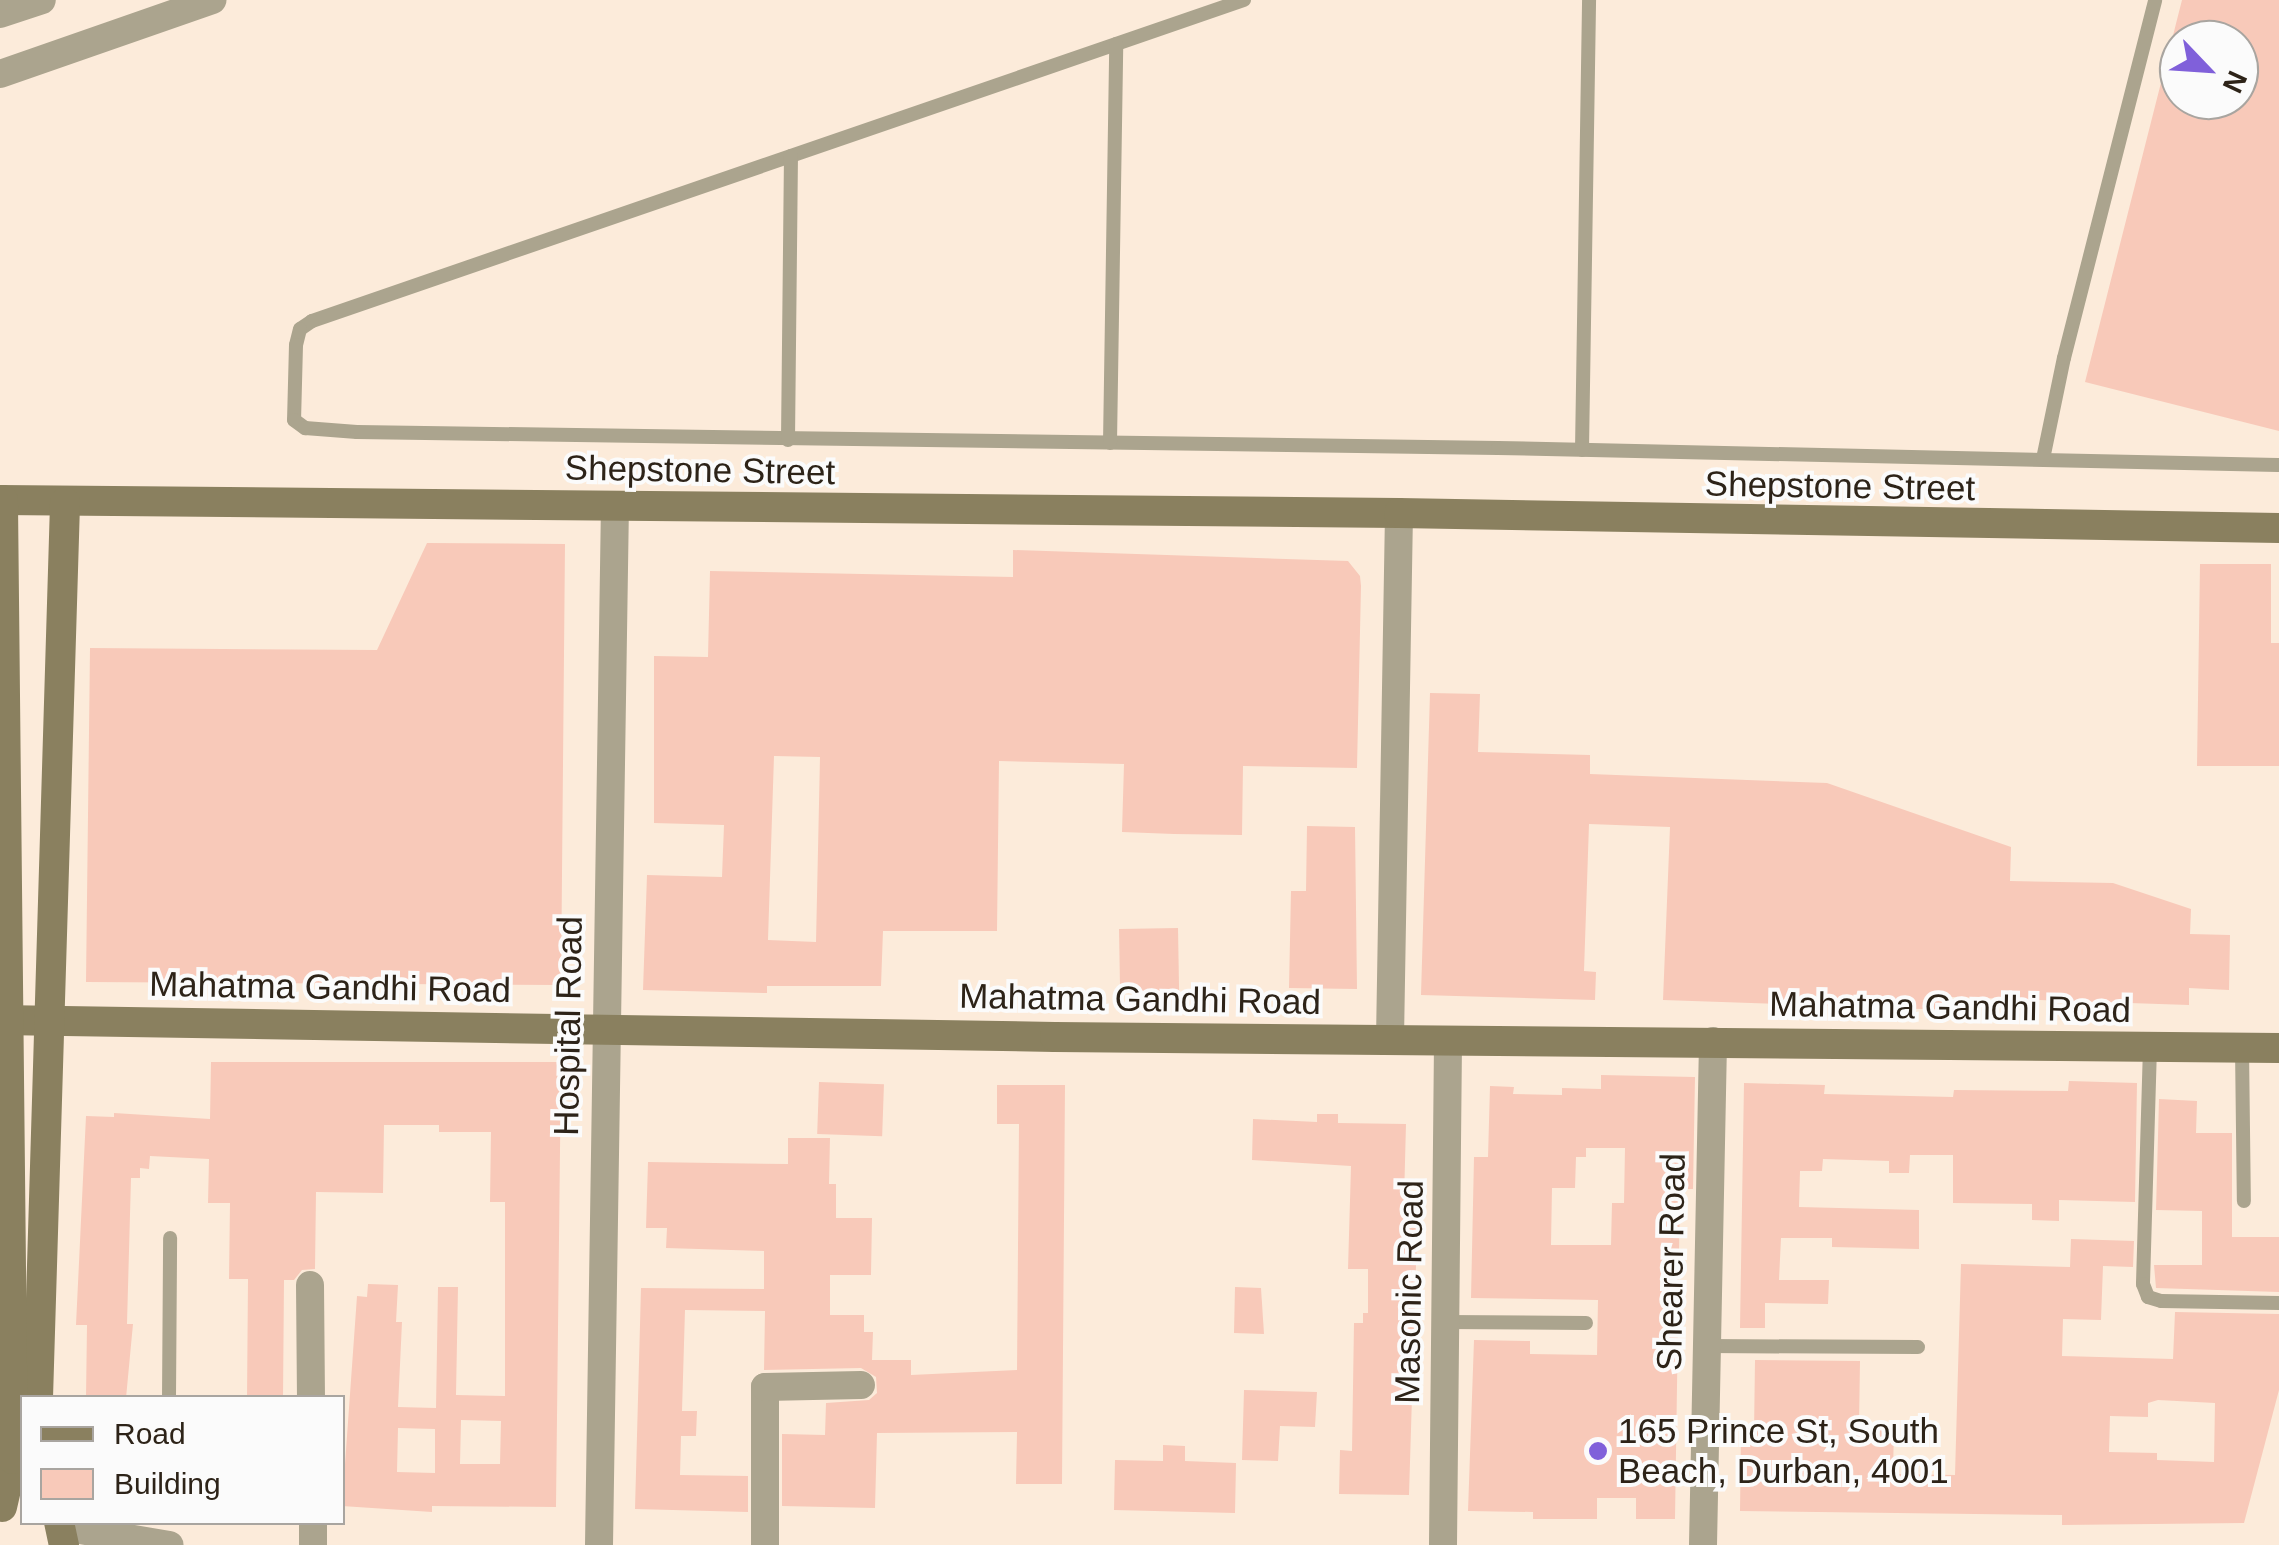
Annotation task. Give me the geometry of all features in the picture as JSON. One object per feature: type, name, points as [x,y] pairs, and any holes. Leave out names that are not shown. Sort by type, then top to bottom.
[{"type":"main road","name":"Shepstone Street","points":[[2,500],[1399,513],[2279,528]]},
{"type":"main road","points":[[2,500],[4,1020],[13,1468],[8,1506]]},
{"type":"main road","points":[[38,1395],[64,502]]},
{"type":"main road","points":[[5,673],[60,672]]},
{"type":"main road","points":[[6,840],[55,840]]},
{"type":"main road","name":"Mahatma Gandhi Road","points":[[4,1020],[2279,1048]]},
{"type":"street","points":[[0,14],[42,0]]},
{"type":"street","points":[[0,74],[213,0]]},
{"type":"street","name":"Hospital Road","points":[[599,1545],[615,508]]},
{"type":"street","points":[[1390,1039],[1399,513]]},
{"type":"street","name":"Masonic Road","points":[[1443,1545],[1448,1040]]},
{"type":"street","name":"Shearer Road","points":[[1703,1545],[1713,1041]]},
{"type":"street","points":[[310,1285],[312,1395]]},
{"type":"street","points":[[765,1545],[765,1387],[861,1385]]},
{"type":"street","points":[[62,1532],[170,1545]]},
{"type":"lane","points":[[1244,0],[303,326],[296,344],[296,422],[314,428],[788,440],[1582,450],[2278,466]]},
{"type":"lane","points":[[1582,450],[1588,0]]},
{"type":"lane","points":[[2044,459],[2064,358],[2155,0]]},
{"type":"lane","points":[[1110,443],[1116,44]]},
{"type":"lane","points":[[788,440],[791,156]]},
{"type":"lane","points":[[2150,1047],[2143,1284],[2148,1297],[2161,1301],[2279,1303]]},
{"type":"lane","points":[[2242,1048],[2244,1201]]},
{"type":"lane","points":[[169,1395],[170,1238]]},
{"type":"lane","points":[[1446,1322],[1586,1322]]},
{"type":"lane","points":[[1707,1346],[1918,1347]]},
{"type":"building","points":[[2182,0],[2279,0],[2279,431],[2085,382],[2159,91],[2159,120],[2259,120],[2259,20],[2177,20]]},
{"type":"building","points":[[427,543],[565,544],[561,985],[86,982],[90,648],[377,650]]},
{"type":"building","points":[[1013,550],[1348,561],[1360,576],[1361,586],[1357,768],[1243,766],[1242,835],[1174,834],[1122,832],[1124,764],[999,761],[997,931],[883,931],[881,986],[767,986],[767,993],[643,990],[647,875],[722,877],[724,825],[654,823],[654,656],[708,657],[710,571],[1013,577]],"holes":[[[774,756],[820,757],[816,942],[768,940]]]},
{"type":"building","points":[[2200,564],[2271,564],[2271,643],[2279,643],[2279,766],[2197,766]]},
{"type":"building","points":[[1430,693],[1480,694],[1478,752],[1590,755],[1590,774],[1827,783],[2011,847],[2010,881],[2113,883],[2191,909],[2190,934],[2230,935],[2229,990],[2189,988],[2189,1005],[1951,997],[1951,1010],[1663,1000],[1670,827],[1589,824],[1584,971],[1596,972],[1595,1000],[1421,995]]},
{"type":"building","points":[[1307,826],[1355,827],[1357,989],[1289,988],[1291,891],[1306,891]]},
{"type":"building","points":[[1178,928],[1179,991],[1120,992],[1119,929]]},
{"type":"building","points":[[211,1062],[561,1062],[556,1507],[432,1506],[432,1512],[345,1506],[357,1296],[367,1297],[368,1284],[398,1285],[396,1322],[402,1322],[398,1407],[436,1408],[438,1287],[458,1287],[456,1395],[505,1396],[505,1202],[490,1202],[491,1132],[439,1132],[439,1125],[384,1125],[383,1193],[316,1192],[315,1269],[302,1270],[294,1280],[284,1280],[283,1395],[247,1395],[248,1279],[229,1279],[230,1203],[208,1203],[209,1159],[150,1156],[149,1169],[140,1168],[140,1178],[131,1178],[127,1324],[133,1324],[126,1395],[86,1395],[87,1325],[76,1325],[86,1116],[114,1117],[114,1113],[210,1119]],"holes":[[[461,1420],[501,1421],[500,1464],[460,1464]],[[398,1428],[435,1429],[435,1473],[397,1472]]]},
{"type":"building","points":[[1601,1075],[1695,1077],[1693,1189],[1680,1189],[1675,1519],[1636,1519],[1636,1498],[1597,1498],[1597,1519],[1533,1519],[1533,1512],[1468,1511],[1474,1340],[1530,1341],[1530,1354],[1597,1355],[1598,1300],[1471,1298],[1474,1157],[1488,1157],[1490,1086],[1514,1087],[1513,1094],[1562,1095],[1562,1088],[1601,1089]],"holes":[[[1586,1148],[1625,1148],[1624,1203],[1612,1203],[1611,1245],[1551,1245],[1552,1188],[1575,1188],[1576,1157],[1586,1157]]]},
{"type":"building","points":[[2069,1081],[2137,1083],[2135,1202],[2059,1200],[2059,1221],[2032,1220],[2032,1204],[1953,1203],[1953,1155],[1910,1155],[1909,1173],[1889,1173],[1889,1161],[1823,1159],[1822,1171],[1800,1171],[1799,1207],[1919,1210],[1919,1249],[1832,1247],[1832,1238],[1781,1238],[1779,1280],[1829,1280],[1828,1304],[1765,1303],[1765,1328],[1740,1328],[1744,1083],[1825,1085],[1824,1094],[1953,1097],[1954,1090],[2068,1091]]},
{"type":"building","points":[[819,1082],[884,1084],[882,1136],[817,1134]]},
{"type":"building","points":[[997,1085],[1065,1085],[1062,1484],[1016,1484],[1017,1432],[877,1433],[875,1508],[782,1506],[782,1434],[825,1435],[826,1403],[869,1400],[877,1393],[876,1377],[861,1368],[764,1370],[765,1311],[685,1310],[682,1411],[697,1411],[696,1436],[681,1436],[680,1475],[748,1476],[748,1512],[635,1509],[641,1288],[764,1289],[764,1251],[666,1248],[667,1228],[646,1228],[648,1162],[788,1164],[788,1138],[830,1138],[829,1184],[836,1184],[836,1218],[872,1218],[871,1275],[830,1275],[830,1315],[864,1315],[864,1332],[873,1332],[872,1360],[911,1360],[911,1375],[1017,1370],[1019,1124],[997,1124]]},
{"type":"building","points":[[2159,1099],[2197,1101],[2196,1133],[2232,1133],[2232,1237],[2279,1237],[2279,1292],[2156,1288],[2154,1265],[2202,1265],[2202,1211],[2156,1210]]},
{"type":"building","points":[[1317,1114],[1338,1114],[1338,1123],[1406,1124],[1404,1200],[1418,1200],[1409,1495],[1339,1494],[1340,1450],[1352,1451],[1354,1323],[1363,1323],[1363,1313],[1368,1313],[1368,1269],[1348,1269],[1351,1166],[1252,1160],[1253,1119],[1317,1122]]},
{"type":"building","points":[[2071,1239],[2134,1241],[2133,1267],[2103,1266],[2101,1320],[2063,1319],[2062,1356],[2173,1359],[2175,1312],[2279,1314],[2279,1390],[2244,1523],[2062,1525],[2062,1515],[1740,1511],[1741,1432],[1754,1432],[1755,1360],[1860,1361],[1859,1425],[1894,1425],[1893,1474],[1955,1475],[1961,1264],[2070,1267]],"holes":[[[2158,1400],[2215,1403],[2214,1462],[2157,1460],[2157,1453],[2109,1452],[2110,1416],[2148,1417],[2148,1403]]]},
{"type":"building","points":[[1235,1287],[1261,1288],[1264,1334],[1234,1333]]},
{"type":"building","points":[[1244,1390],[1317,1392],[1315,1427],[1280,1426],[1278,1461],[1242,1460]]},
{"type":"building","points":[[1163,1445],[1185,1446],[1185,1461],[1236,1463],[1235,1513],[1114,1510],[1115,1460],[1163,1461]]},
{"type":"place","name":"165 Prince St, South Beach, Durban, 4001","points":[[1598,1451]]}]
